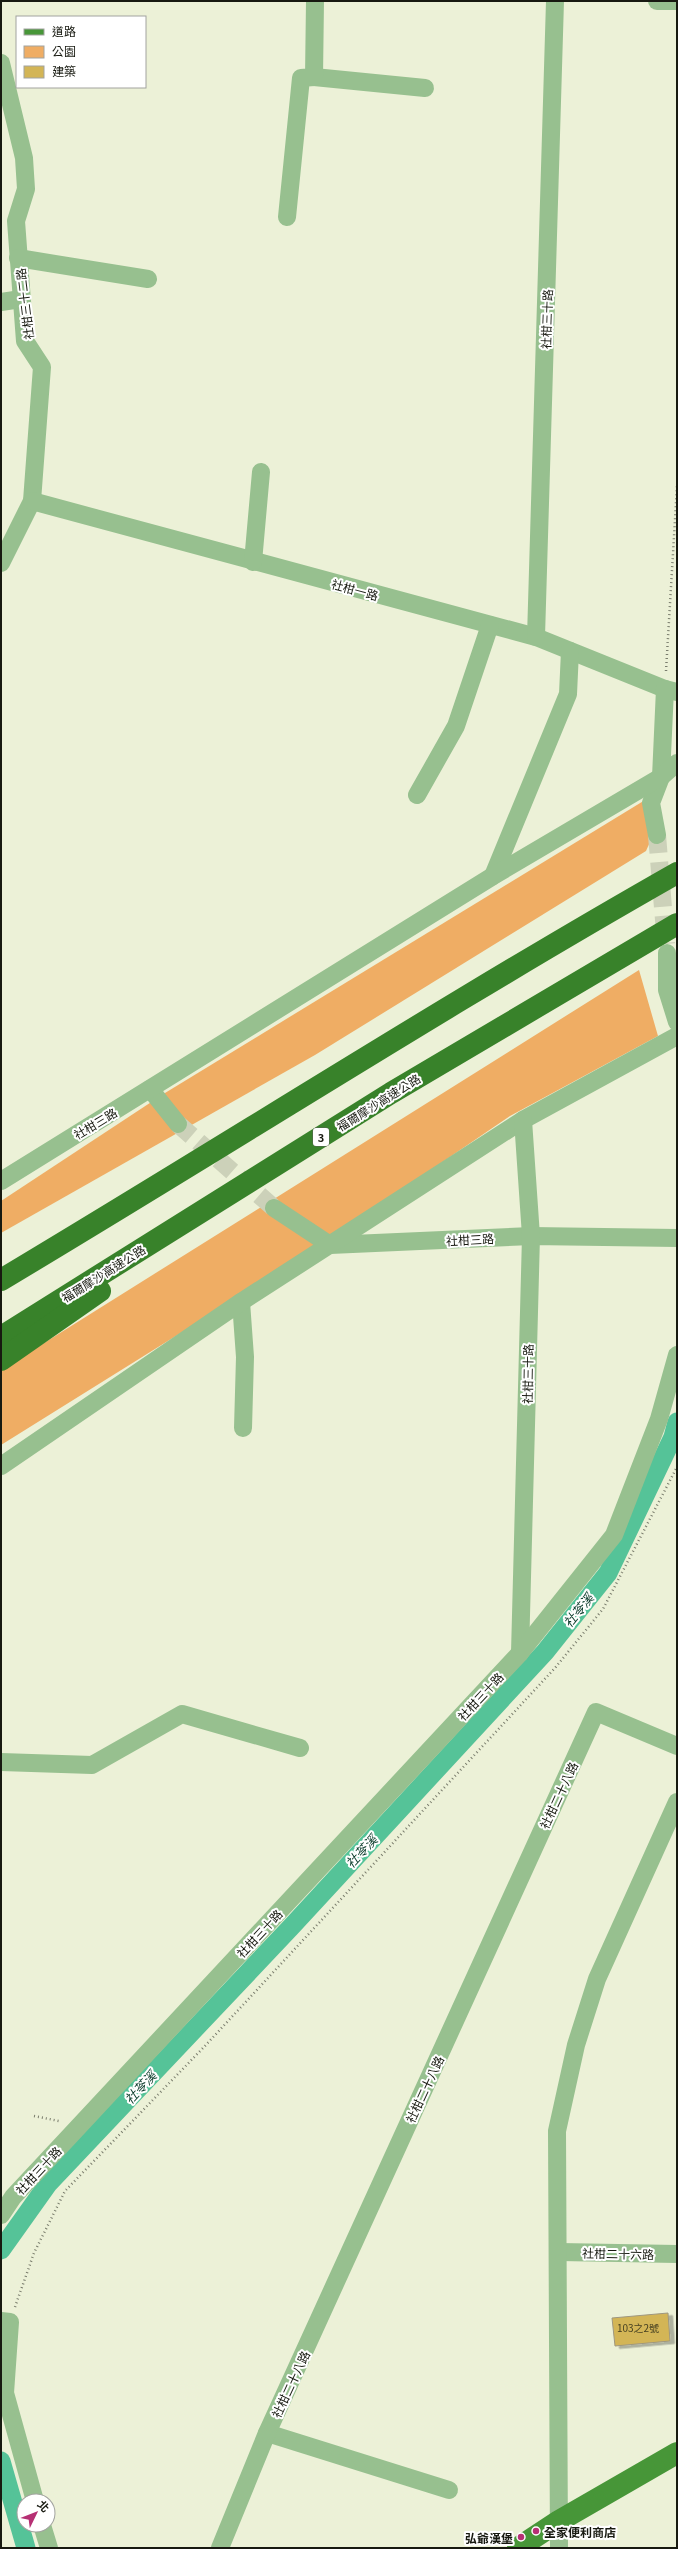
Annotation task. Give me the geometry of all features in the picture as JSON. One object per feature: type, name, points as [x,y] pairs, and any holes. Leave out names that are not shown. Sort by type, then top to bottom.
[{"type":"highway","points":[[1,1280],[181,1172],[328,1079],[677,873]]},
{"type":"highway","name":"福爾摩沙高速公路","points":[[1,1337],[335,1128],[677,924]]},
{"type":"highway","points":[[1,1360],[335,1128]]},
{"type":"highway","points":[[1,1267],[181,1172]]},
{"type":"main road","points":[[518,2548],[559,2521],[677,2453]]},
{"type":"street","points":[[314,76],[315,1]]},
{"type":"street","name":"社柑三十路","points":[[536,638],[555,1]]},
{"type":"street","points":[[657,1],[677,2]]},
{"type":"street","name":"社柑三十二路","points":[[1,63],[24,158],[26,189],[16,221],[25,341],[42,367],[32,501],[1,562]]},
{"type":"street","points":[[287,216],[301,78],[314,76],[425,88]]},
{"type":"street","points":[[18,258],[148,279]]},
{"type":"street","points":[[1,302],[21,299]]},
{"type":"street","points":[[253,562],[261,472]]},
{"type":"street","name":"社柑一路","points":[[32,501],[536,638],[672,691]]},
{"type":"street","points":[[417,795],[456,726],[490,625]]},
{"type":"street","points":[[493,876],[568,694],[570,652]]},
{"type":"street","points":[[657,835],[651,803],[661,777],[672,691]]},
{"type":"street","name":"社柑三路","points":[[1,1181],[493,876],[661,777],[677,763]]},
{"type":"street","points":[[667,953],[667,990],[677,1022]]},
{"type":"street","points":[[1,1466],[241,1302],[523,1120],[677,1036]]},
{"type":"street","points":[[150,1089],[178,1124]]},
{"type":"street","name":"社柑三十路","points":[[520,1653],[531,1236],[523,1120]]},
{"type":"street","points":[[274,1208],[330,1245]]},
{"type":"street","name":"社柑三路","points":[[330,1245],[531,1236],[677,1238]]},
{"type":"street","points":[[241,1302],[245,1357],[243,1428]]},
{"type":"street","name":"社柑三十路","points":[[1,2215],[13,2197],[520,1653],[614,1535],[659,1419],[677,1355]]},
{"type":"street","name":"社柑二十八路","points":[[220,2548],[267,2433],[596,1712],[677,1746]]},
{"type":"street","points":[[1,1762],[92,1765],[182,1714],[300,1748]]},
{"type":"street","points":[[558,2548],[558,2131],[576,2044],[597,1979],[677,1802]]},
{"type":"street","name":"社柑二十六路","points":[[559,2252],[677,2254]]},
{"type":"street","points":[[5,2322],[5,2393],[33,2493]]},
{"type":"street","points":[[267,2433],[449,2490]]},
{"type":"street","points":[[44,2533],[49,2548]]},
{"type":"path","points":[[672,691],[677,486]]},
{"type":"path","points":[[5,2322],[34,2253],[65,2191],[204,2047],[555,1668],[603,1609],[677,1467]]},
{"type":"path","points":[[34,2116],[80,2125]]},
{"type":"green space","points":[[650,797],[658,824],[646,851],[315,1055],[1,1233],[1,1201],[165,1093]]},
{"type":"green space","points":[[639,970],[658,1036],[510,1116],[309,1253],[1,1445],[1,1370]]},
{"type":"building","points":[[668,2313],[670,2341],[615,2346],[612,2318]]},
{"type":"waterway","name":"社苓溪","points":[[1,2250],[48,2184],[292,1926],[545,1652],[608,1573],[673,1437],[677,1422]]},
{"type":"waterway","name":"社苓溪","points":[[1,2461],[26,2548]]},
{"type":"tunnel","points":[[657,835],[666,944]]},
{"type":"tunnel","points":[[178,1124],[274,1208]]},
{"type":"place","name":"全家便利商店","points":[[536,2531]]},
{"type":"place","name":"弘爺漢堡","points":[[521,2537]]}]
